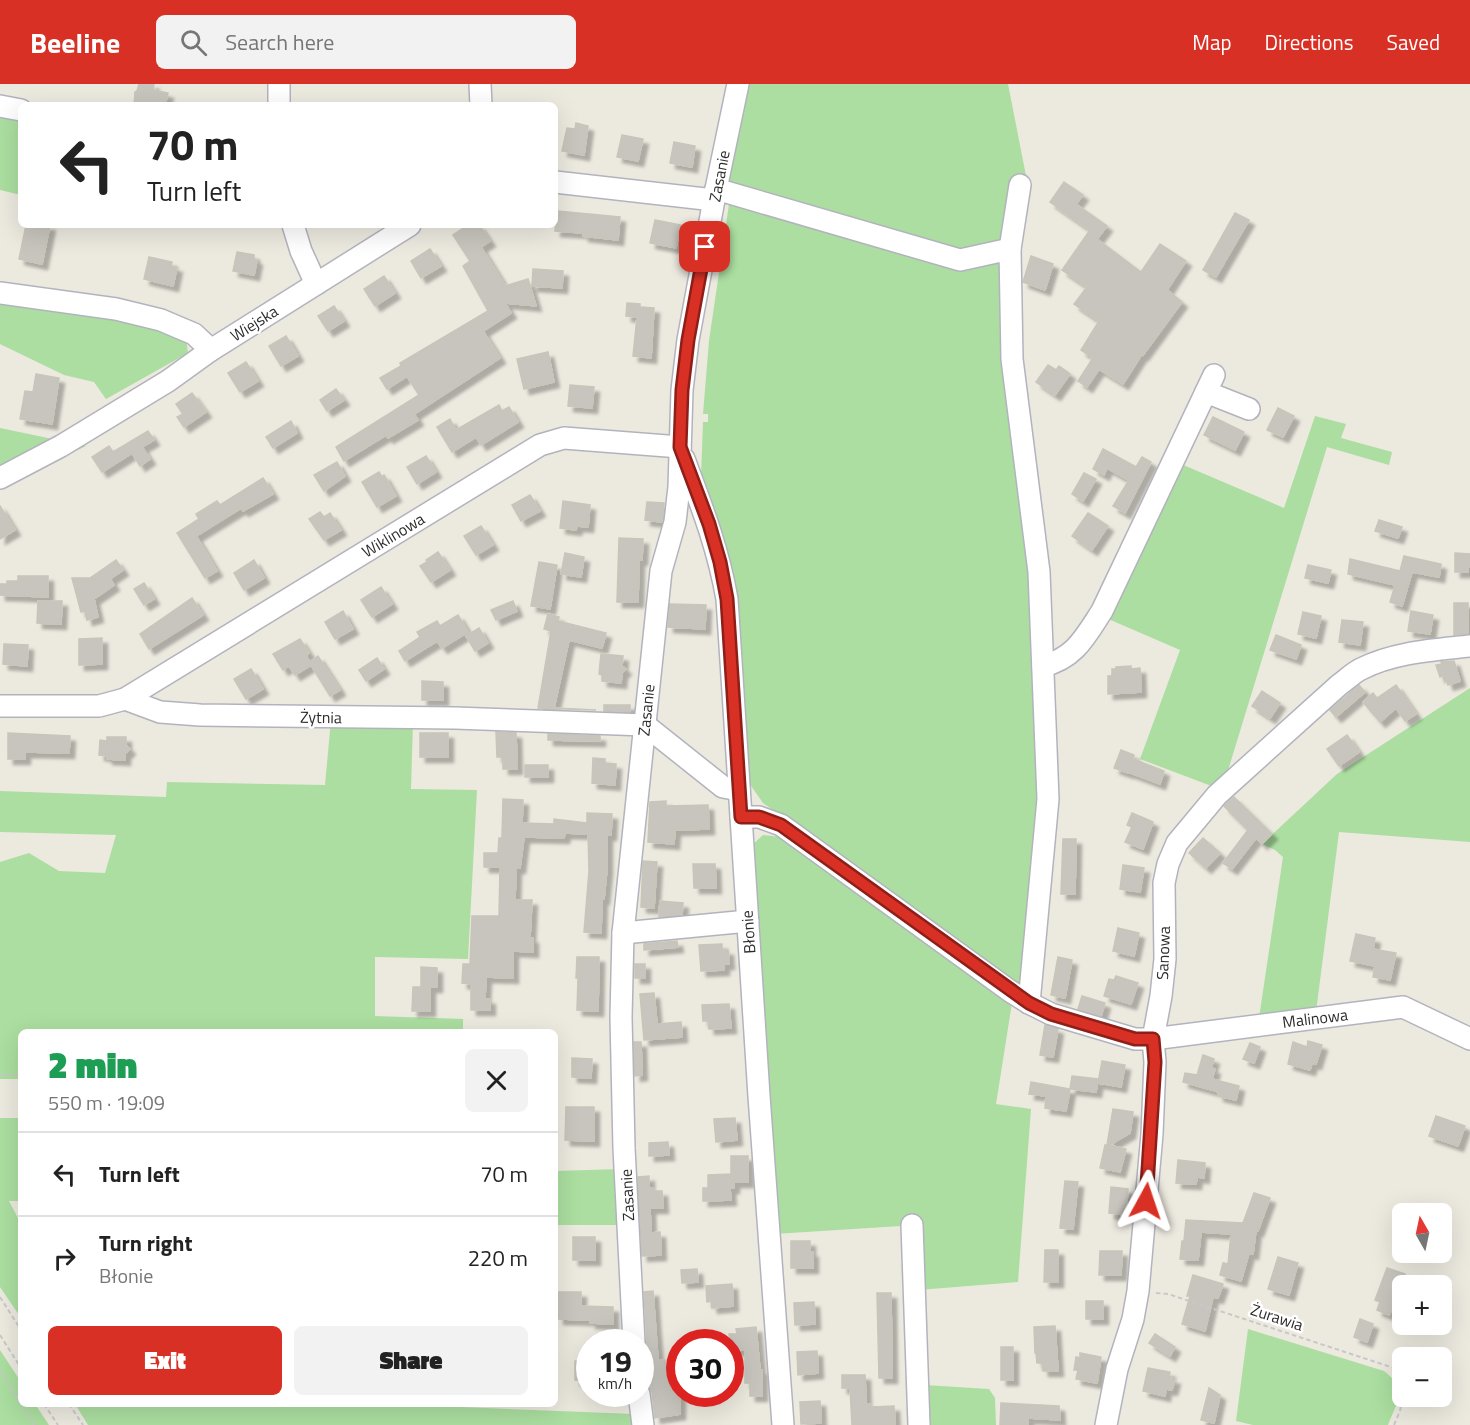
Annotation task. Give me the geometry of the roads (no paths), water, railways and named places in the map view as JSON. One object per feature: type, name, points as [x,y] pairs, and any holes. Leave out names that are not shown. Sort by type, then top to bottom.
[{"type":"street","points":[[279,84],[279,102]]},
{"type":"street","points":[[480,84],[481,102]]},
{"type":"street","name":"Zasanie","points":[[633,1329],[622,1053],[623,933],[661,572],[675,522],[680,487],[682,390],[688,340],[738,84]]},
{"type":"street","points":[[0,106],[18,109]]},
{"type":"street","points":[[558,182],[715,195],[960,260],[1010,249]]},
{"type":"street","points":[[1020,185],[1010,249],[1012,359],[1039,573],[1048,798],[1029,1003]]},
{"type":"street","points":[[294,228],[301,251],[316,284]]},
{"type":"street","name":"Wiejska","points":[[0,478],[61,446],[168,381],[211,350],[405,228]]},
{"type":"street","points":[[0,293],[116,309],[161,320],[194,334],[211,350]]},
{"type":"street","points":[[1043,666],[1060,662],[1081,644],[1102,611],[1210,384],[1249,409]]},
{"type":"street","name":"Wiklinowa","points":[[125,699],[540,445],[564,438],[680,447]]},
{"type":"street","name":"Błonie","points":[[680,447],[709,524],[720,562],[727,599],[783,1425]]},
{"type":"street","name":"Sanowa","points":[[1106,1425],[1117,1369],[1133,1318],[1138,1291],[1152,1134],[1155,1062],[1153,1039],[1165,959],[1164,882],[1168,864],[1177,843],[1217,795],[1339,685],[1360,669],[1389,658],[1470,646]]},
{"type":"street","points":[[0,706],[99,706],[125,699]]},
{"type":"street","name":"Żytnia","points":[[125,699],[160,712],[200,715],[455,718],[645,725]]},
{"type":"street","points":[[645,725],[723,787],[739,790]]},
{"type":"street","name":"Malinowa","points":[[741,817],[759,817],[781,825],[1029,1003],[1051,1014],[1135,1039],[1153,1039],[1403,1007],[1470,1039]]},
{"type":"street","points":[[623,933],[748,921]]},
{"type":"street","points":[[912,1225],[919,1425]]},
{"type":"street","points":[[640,1407],[642,1425]]}]
